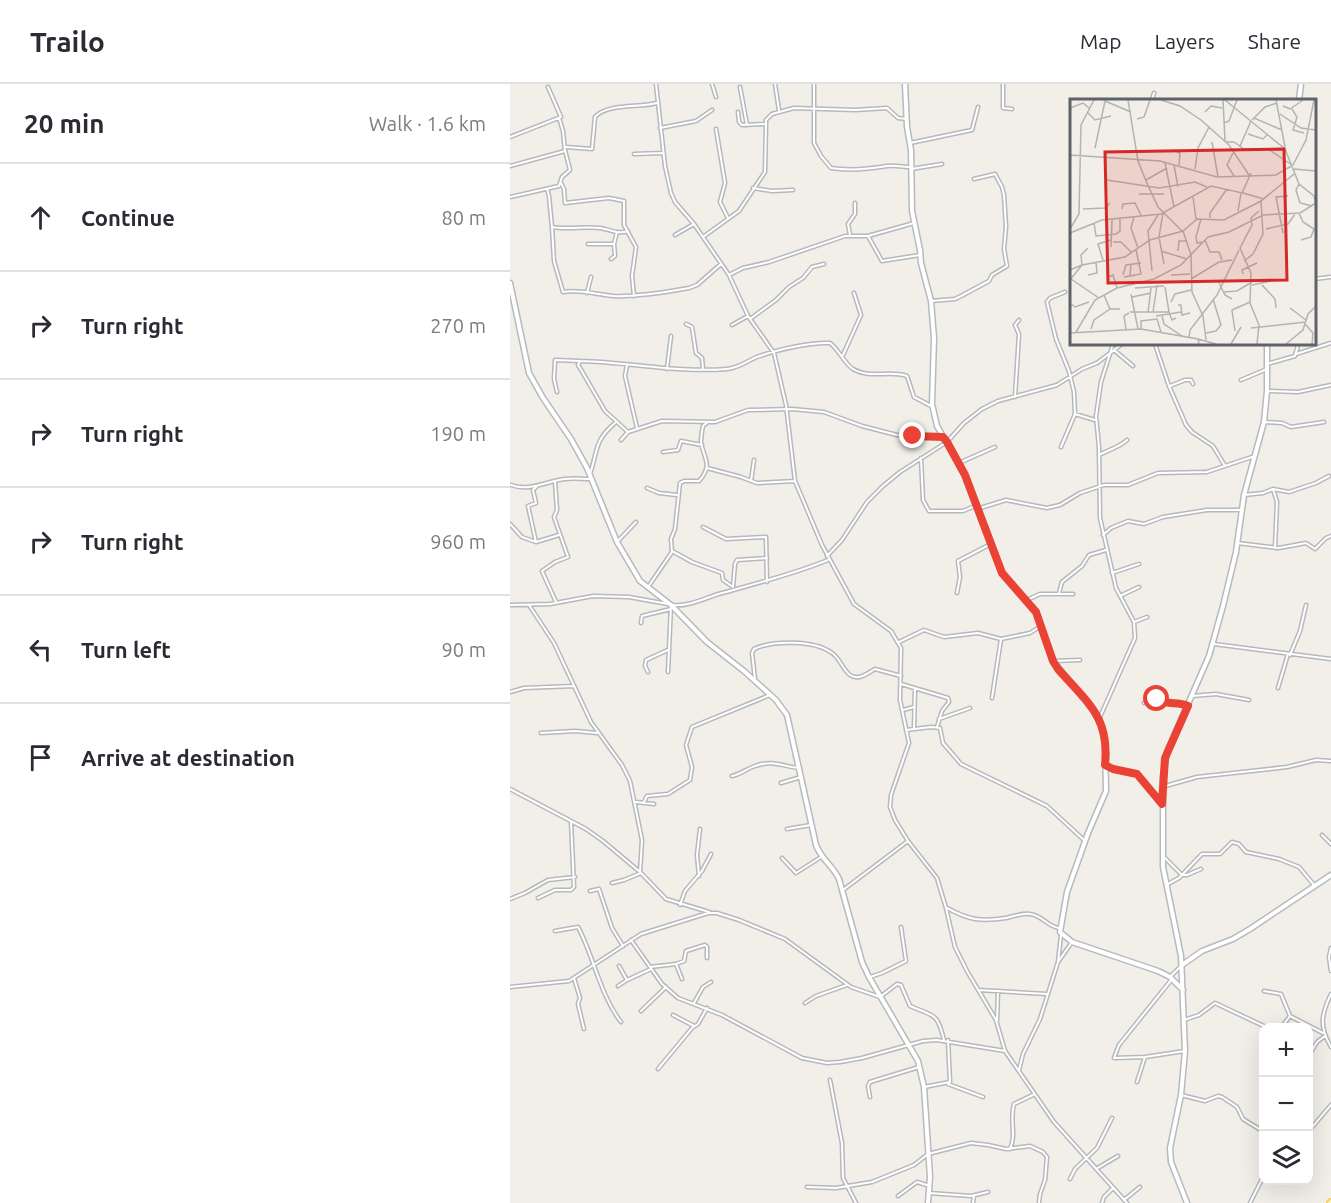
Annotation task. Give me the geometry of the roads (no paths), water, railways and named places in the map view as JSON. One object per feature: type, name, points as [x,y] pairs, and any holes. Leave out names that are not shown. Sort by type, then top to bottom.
[{"type":"street","points":[[656,84],[669,186],[675,202],[694,224],[729,275],[749,318],[774,353],[787,410],[795,481],[827,556],[854,603],[891,631],[899,642],[902,652],[902,710],[908,749],[890,802],[895,820],[937,878],[955,947],[997,1023]]},
{"type":"street","points":[[712,84],[716,97]]},
{"type":"street","points":[[775,84],[779,111]]},
{"type":"street","points":[[814,84],[814,143],[832,169],[876,169],[887,166],[911,168],[942,164]]},
{"type":"street","points":[[905,84],[914,223],[931,301],[934,338],[933,407],[938,426],[959,462],[1005,577],[1036,612],[1053,661],[1099,717],[1105,739],[1106,791],[1066,892],[1059,928],[1061,935],[1058,962],[1037,1027],[1023,1054],[1019,1070]]},
{"type":"street","points":[[1003,84],[1003,108],[1012,109]]},
{"type":"street","points":[[1299,99],[1301,84]]},
{"type":"street","points":[[548,87],[561,117],[559,118],[570,170],[562,177],[561,183],[565,203],[609,198],[624,201],[624,225],[636,247],[632,276],[634,296]]},
{"type":"street","points":[[740,87],[747,125]]},
{"type":"street","points":[[1152,99],[1154,93]]},
{"type":"street","points":[[510,166],[558,154],[565,148],[592,148],[595,117],[598,114],[614,108],[657,103]]},
{"type":"street","points":[[910,143],[972,130],[978,106]]},
{"type":"street","points":[[703,237],[739,211],[766,170],[766,124],[769,116],[794,108],[861,110],[887,108],[898,118],[907,119]]},
{"type":"street","points":[[660,128],[696,121],[712,110]]},
{"type":"street","points":[[738,112],[741,124],[766,124]]},
{"type":"street","points":[[510,137],[559,118]]},
{"type":"street","points":[[716,129],[725,183],[725,191],[720,202],[728,219]]},
{"type":"street","points":[[634,154],[663,153]]},
{"type":"street","points":[[931,301],[963,296],[989,281],[992,275],[1007,266],[1004,249],[1006,227],[1002,187],[995,174],[974,179]]},
{"type":"street","points":[[510,197],[559,186],[561,183]]},
{"type":"street","points":[[753,188],[793,189]]},
{"type":"street","points":[[547,189],[554,261],[563,292],[634,296],[694,287],[721,264]]},
{"type":"street","points":[[850,235],[848,224],[855,214],[855,203]]},
{"type":"street","points":[[729,275],[743,268],[769,262],[850,235],[868,236],[914,223]]},
{"type":"street","points":[[675,235],[694,224]]},
{"type":"street","points":[[552,227],[628,231]]},
{"type":"street","points":[[611,259],[615,256],[614,244],[617,232]]},
{"type":"street","points":[[868,236],[882,261],[921,254]]},
{"type":"street","points":[[588,244],[614,244]]},
{"type":"street","points":[[732,325],[749,318],[776,300],[789,287],[804,278],[813,267],[824,264]]},
{"type":"street","points":[[587,293],[591,277]]},
{"type":"street","points":[[1316,279],[1331,277]]},
{"type":"street","points":[[510,283],[529,373],[592,477],[617,542],[640,581],[707,642],[755,681],[787,715],[816,845],[821,857],[837,874],[868,977],[909,1045],[919,1067],[924,1087],[930,1186],[928,1203]]},
{"type":"street","points":[[1061,447],[1075,414],[1074,388],[1056,339],[1047,305],[1050,298],[1065,292]]},
{"type":"street","points":[[843,356],[861,315],[855,293]]},
{"type":"street","points":[[1015,397],[1019,334],[1015,326],[1019,320]]},
{"type":"street","points":[[686,324],[692,327],[695,351],[702,358],[703,369]]},
{"type":"street","points":[[667,369],[671,336]]},
{"type":"street","points":[[557,393],[554,380],[555,360],[667,369],[738,367],[758,357],[825,343],[832,345],[852,368],[860,371],[907,376],[916,399],[933,407]]},
{"type":"street","points":[[1241,380],[1296,354],[1331,343]]},
{"type":"street","points":[[1099,717],[1134,643],[1134,622],[1120,596],[1106,550],[1099,486],[1099,455],[1095,420],[1101,382],[1113,345]]},
{"type":"street","points":[[827,556],[842,540],[867,502],[883,486],[947,442],[964,423],[982,409],[998,401],[1045,389],[1090,367],[1121,345]]},
{"type":"street","points":[[1155,345],[1169,386],[1189,429],[1214,446],[1225,466]]},
{"type":"street","points":[[1187,1203],[1172,1162],[1170,1148],[1181,1095],[1185,1051],[1182,966],[1162,856],[1162,787],[1165,758],[1214,644],[1238,543],[1244,495],[1264,422],[1267,345]]},
{"type":"street","points":[[1296,354],[1298,345]]},
{"type":"street","points":[[1114,350],[1133,366]]},
{"type":"street","points":[[580,361],[578,365],[605,411],[615,423],[628,432]]},
{"type":"street","points":[[627,365],[625,376],[637,428]]},
{"type":"street","points":[[1169,386],[1185,380],[1191,380],[1193,384]]},
{"type":"street","points":[[1267,391],[1298,392],[1331,385]]},
{"type":"street","points":[[621,440],[628,432],[637,428],[668,420],[708,422],[726,419],[747,410],[792,409],[824,412],[862,426],[897,435],[943,437]]},
{"type":"street","points":[[1075,414],[1095,420]]},
{"type":"street","points":[[648,587],[672,551],[671,539],[675,529],[680,483],[699,481],[706,468],[707,456],[702,445],[703,426],[708,422]]},
{"type":"street","points":[[1264,422],[1282,423],[1291,427],[1324,422]]},
{"type":"street","points":[[592,477],[598,442],[615,423]]},
{"type":"street","points":[[1099,455],[1128,440]]},
{"type":"street","points":[[663,452],[676,451],[681,441],[702,445]]},
{"type":"street","points":[[959,462],[995,447]]},
{"type":"street","points":[[921,458],[923,500],[929,511],[963,511],[1006,500],[1047,508],[1054,507],[1099,486],[1128,485],[1158,473],[1207,472],[1255,456]]},
{"type":"street","points":[[751,481],[754,460]]},
{"type":"street","points":[[706,468],[766,484],[795,481]]},
{"type":"street","points":[[1244,495],[1263,493],[1273,489],[1289,492],[1329,476]]},
{"type":"street","points":[[511,485],[537,486],[565,479],[592,477]]},
{"type":"street","points":[[555,481],[557,510],[554,517],[568,557],[542,571],[556,602]]},
{"type":"street","points":[[536,542],[528,506],[536,503],[533,490],[537,486]]},
{"type":"street","points":[[647,488],[662,494],[677,495]]},
{"type":"street","points":[[1273,489],[1277,502],[1275,548]]},
{"type":"street","points":[[1103,535],[1111,528],[1128,521],[1144,524],[1163,517],[1207,510],[1242,510]]},
{"type":"street","points":[[617,542],[636,522]]},
{"type":"street","points":[[510,524],[522,537],[530,541],[536,542],[560,535]]},
{"type":"street","points":[[703,527],[726,539],[765,536],[767,582]]},
{"type":"street","points":[[1238,543],[1275,548],[1306,543],[1315,549],[1331,536]]},
{"type":"street","points":[[957,593],[960,577],[958,561],[991,544]]},
{"type":"street","points":[[1059,592],[1062,582],[1082,566],[1089,555],[1106,550]]},
{"type":"street","points":[[672,551],[692,562],[722,573],[723,580],[733,588]]},
{"type":"street","points":[[733,588],[735,562],[766,558]]},
{"type":"street","points":[[641,622],[642,616],[733,588],[767,582],[830,560]]},
{"type":"street","points":[[1112,573],[1139,564]]},
{"type":"street","points":[[1120,596],[1139,587]]},
{"type":"street","points":[[1027,600],[1040,594],[1059,592],[1073,594]]},
{"type":"street","points":[[510,605],[556,602],[585,596],[611,596],[671,607]]},
{"type":"street","points":[[529,605],[554,643],[597,732],[626,772],[636,802],[642,840],[641,872]]},
{"type":"street","points":[[1278,688],[1289,654],[1300,631],[1306,605]]},
{"type":"street","points":[[668,672],[671,607]]},
{"type":"street","points":[[1134,622],[1147,617]]},
{"type":"street","points":[[899,642],[924,630],[944,637],[978,633],[1001,639],[1030,633],[1041,626]]},
{"type":"street","points":[[992,698],[1001,639]]},
{"type":"street","points":[[755,681],[756,673],[752,653],[754,649],[786,642],[817,646],[829,651],[853,676],[867,675],[875,669],[901,676]]},
{"type":"street","points":[[1214,644],[1331,659]]},
{"type":"street","points":[[648,672],[645,666],[646,660],[669,650]]},
{"type":"street","points":[[1053,661],[1080,660]]},
{"type":"street","points":[[901,684],[948,698],[937,727]]},
{"type":"street","points":[[510,692],[524,688],[574,686]]},
{"type":"street","points":[[914,729],[915,688]]},
{"type":"street","points":[[1192,696],[1221,694],[1248,700]]},
{"type":"street","points":[[644,802],[647,796],[668,794],[690,780],[692,767],[686,746],[692,727],[770,695]]},
{"type":"street","points":[[1144,703],[1155,699],[1166,704],[1179,703],[1188,706]]},
{"type":"street","points":[[902,710],[914,707]]},
{"type":"street","points":[[939,719],[970,708]]},
{"type":"street","points":[[906,730],[937,727],[942,731],[943,743],[961,764],[1047,806],[1085,841]]},
{"type":"street","points":[[541,733],[597,732]]},
{"type":"street","points":[[1162,787],[1197,777],[1287,767],[1316,760],[1331,761]]},
{"type":"street","points":[[732,776],[744,773],[754,766],[775,763],[800,768]]},
{"type":"street","points":[[1105,765],[1137,774],[1162,804]]},
{"type":"street","points":[[781,783],[801,777]]},
{"type":"street","points":[[510,789],[571,821],[603,841],[641,872],[666,899],[740,920],[785,939],[860,992],[880,997]]},
{"type":"street","points":[[636,802],[654,804]]},
{"type":"street","points":[[538,898],[555,890],[573,889],[575,877],[571,821]]},
{"type":"street","points":[[787,828],[811,825]]},
{"type":"street","points":[[699,876],[697,855],[700,829]]},
{"type":"street","points":[[1322,835],[1331,844]]},
{"type":"street","points":[[843,890],[908,841]]},
{"type":"street","points":[[1166,885],[1182,875],[1202,854],[1220,854],[1232,842],[1239,844],[1246,852],[1279,859],[1299,867],[1315,886]]},
{"type":"street","points":[[680,904],[685,891],[699,876],[711,854]]},
{"type":"street","points":[[1162,856],[1182,875],[1201,869]]},
{"type":"street","points":[[782,858],[796,873],[821,857]]},
{"type":"street","points":[[612,883],[641,872]]},
{"type":"street","points":[[1185,1051],[1145,1057],[1113,1058],[1119,1045],[1182,966],[1202,951],[1233,939],[1250,929],[1331,875]]},
{"type":"street","points":[[510,899],[548,880],[575,877]]},
{"type":"street","points":[[590,891],[599,889],[616,936],[623,946]]},
{"type":"street","points":[[946,908],[963,917],[975,920],[1037,915],[1053,927],[1059,928]]},
{"type":"street","points":[[510,987],[559,983],[574,978],[645,932],[712,913]]},
{"type":"street","points":[[555,931],[578,927],[595,963],[611,1007],[621,1022]]},
{"type":"street","points":[[868,977],[906,961],[901,927]]},
{"type":"street","points":[[1061,935],[1072,942],[1141,964],[1171,978],[1183,990]]},
{"type":"street","points":[[631,940],[666,987],[678,998],[707,1008],[736,1022],[789,1053],[819,1062],[851,1060],[923,1041],[946,1040],[1005,1051]]},
{"type":"street","points":[[1058,962],[1072,942]]},
{"type":"street","points":[[618,986],[651,968],[684,961],[686,951],[701,946],[707,947],[707,958]]},
{"type":"street","points":[[1331,948],[1329,957],[1331,971]]},
{"type":"street","points":[[676,964],[682,979]]},
{"type":"street","points":[[620,966],[627,980]]},
{"type":"street","points":[[574,978],[580,998],[578,1004],[584,1029]]},
{"type":"street","points":[[694,1003],[703,987],[711,982]]},
{"type":"street","points":[[805,1003],[816,996],[847,984]]},
{"type":"street","points":[[880,997],[897,984],[901,985],[910,1006],[931,1014],[937,1019],[946,1040],[951,1080],[948,1084]]},
{"type":"street","points":[[641,1011],[666,987]]},
{"type":"street","points":[[978,990],[1047,994]]},
{"type":"street","points":[[998,991],[997,1023],[1000,1040],[1005,1051],[1054,1122],[1125,1202],[1140,1187]]},
{"type":"street","points":[[1264,991],[1283,996],[1290,1016],[1324,1034]]},
{"type":"street","points":[[1331,994],[1323,1016],[1324,1034],[1331,1047]]},
{"type":"street","points":[[1184,1020],[1199,1015],[1215,1003],[1259,1024]]},
{"type":"street","points":[[658,1070],[698,1024],[707,1008]]},
{"type":"street","points":[[673,1015],[694,1026]]},
{"type":"street","points":[[1285,1023],[1290,1016]]},
{"type":"street","points":[[1313,1049],[1324,1034]]},
{"type":"street","points":[[1137,1082],[1145,1057]]},
{"type":"street","points":[[870,1097],[868,1086],[870,1082],[919,1067]]},
{"type":"street","points":[[830,1080],[840,1125],[843,1178],[856,1203]]},
{"type":"street","points":[[924,1087],[948,1084],[983,1096]]},
{"type":"street","points":[[1010,1149],[1015,1138],[1012,1126],[1014,1104],[1035,1094]]},
{"type":"street","points":[[1181,1095],[1205,1101],[1218,1096],[1222,1097],[1237,1107],[1243,1119],[1261,1131]]},
{"type":"street","points":[[1309,1131],[1331,1106]]},
{"type":"street","points":[[1070,1179],[1075,1169],[1101,1142],[1112,1118]]},
{"type":"street","points":[[807,1187],[860,1185],[914,1165],[928,1154],[971,1143],[1010,1149],[1030,1146],[1047,1155],[1045,1180],[1039,1203]]},
{"type":"street","points":[[1096,1169],[1118,1156]]},
{"type":"street","points":[[898,1196],[917,1182],[930,1186]]},
{"type":"street","points":[[1250,1203],[1259,1184]]},
{"type":"street","points":[[1102,1203],[1104,1197],[1113,1188]]},
{"type":"street","points":[[929,1193],[974,1196],[988,1192]]},
{"type":"street","points":[[973,1203],[974,1196]]}]
